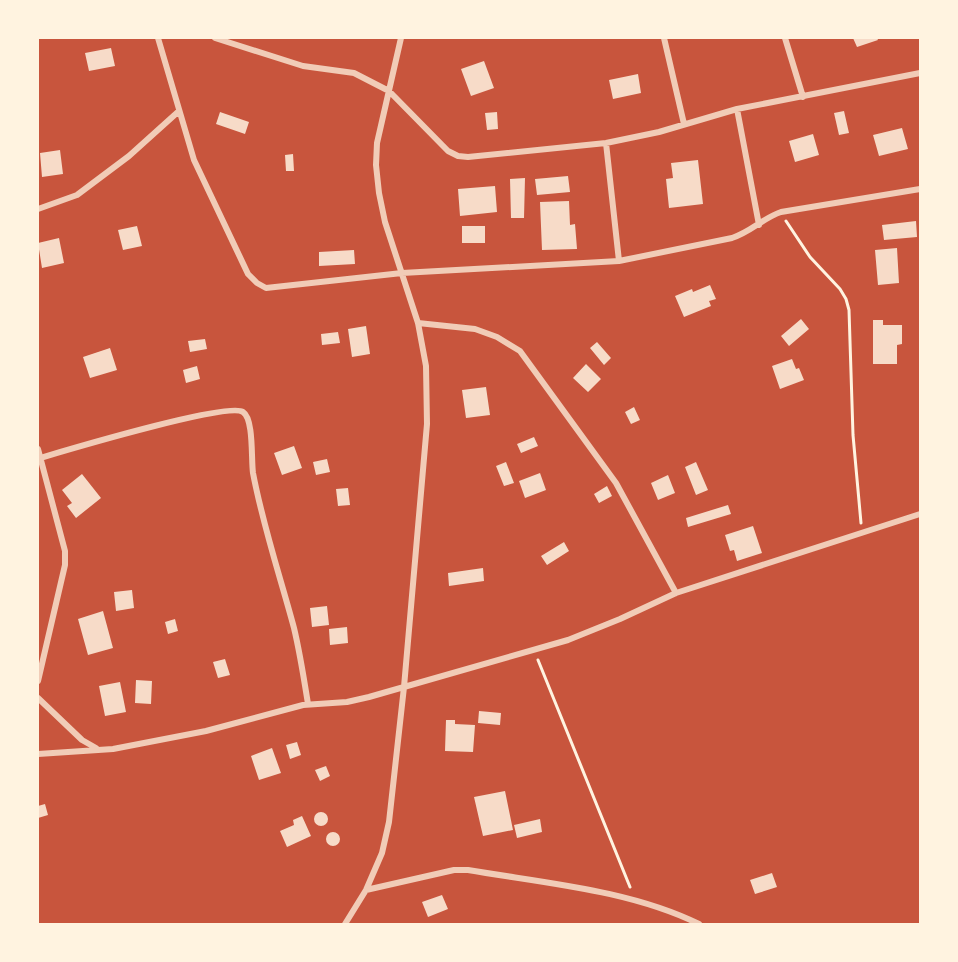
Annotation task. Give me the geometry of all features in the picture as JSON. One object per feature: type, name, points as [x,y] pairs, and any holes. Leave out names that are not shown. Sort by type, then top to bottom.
[{"type":"street","points":[[158,38],[194,160],[248,274],[266,288],[402,273],[620,261],[732,238],[745,234],[768,216],[781,212],[921,189]]},
{"type":"street","points":[[215,38],[303,66],[354,74],[389,91],[448,151],[458,156],[606,143],[659,132],[737,110],[921,73]]},
{"type":"street","points":[[345,924],[366,890],[382,853],[389,822],[404,687],[427,424],[426,366],[418,323],[385,222],[376,165],[377,143],[401,38]]},
{"type":"street","points":[[664,38],[684,124]]},
{"type":"street","points":[[785,38],[803,97]]},
{"type":"street","points":[[737,110],[759,225]]},
{"type":"street","points":[[38,209],[78,195],[129,156],[178,111]]},
{"type":"street","points":[[606,143],[620,261]]},
{"type":"street","points":[[418,323],[475,329],[497,337],[520,351],[616,483],[676,593]]},
{"type":"street","points":[[40,458],[232,409],[242,411],[248,416],[252,466],[257,491],[294,631],[308,704]]},
{"type":"street","points":[[38,449],[65,551],[65,566],[38,681]]},
{"type":"street","points":[[38,754],[113,749],[206,731],[308,704],[347,702],[404,687],[568,640],[676,593],[921,514]]},
{"type":"street","points":[[38,698],[82,740],[97,749]]},
{"type":"street","points":[[366,890],[454,870],[468,870],[635,900],[699,924]]},
{"type":"path","points":[[781,212],[810,257],[846,298],[849,310],[853,435],[862,533]]},
{"type":"path","points":[[534,650],[635,900]]},
{"type":"building","points":[[853,38],[877,38],[878,40],[857,47]]},
{"type":"building","points":[[111,48],[115,66],[89,71],[85,53]]},
{"type":"building","points":[[484,61],[494,88],[471,96],[461,69]]},
{"type":"building","points":[[638,74],[641,93],[613,99],[609,80]]},
{"type":"building","points":[[844,111],[849,133],[839,135],[834,113]]},
{"type":"building","points":[[220,112],[249,122],[245,134],[216,124]]},
{"type":"building","points":[[497,112],[498,129],[487,130],[485,113]]},
{"type":"building","points":[[902,128],[908,149],[879,156],[873,135]]},
{"type":"building","points":[[813,134],[819,155],[795,162],[789,141]]},
{"type":"building","points":[[60,150],[63,174],[42,177],[40,153]]},
{"type":"building","points":[[293,154],[294,171],[286,171],[285,155]]},
{"type":"building","points":[[698,160],[703,204],[669,208],[666,179],[673,178],[671,163]]},
{"type":"building","points":[[568,176],[570,192],[537,195],[535,179]]},
{"type":"building","points":[[525,178],[524,218],[511,218],[510,179]]},
{"type":"building","points":[[495,186],[497,212],[460,216],[458,189]]},
{"type":"building","points":[[569,201],[570,225],[575,224],[577,249],[542,250],[540,202]]},
{"type":"building","points":[[916,221],[917,237],[884,240],[882,225]]},
{"type":"building","points":[[137,226],[142,246],[123,250],[118,230]]},
{"type":"building","points":[[462,226],[485,226],[485,243],[462,243]]},
{"type":"building","points":[[59,238],[64,263],[42,268],[38,243]]},
{"type":"building","points":[[897,248],[899,283],[878,285],[875,250]]},
{"type":"building","points":[[354,250],[355,264],[319,266],[319,252]]},
{"type":"building","points":[[710,285],[716,299],[709,301],[711,306],[684,317],[675,296]]},
{"type":"building","points":[[801,319],[809,329],[789,346],[781,336]]},
{"type":"building","points":[[873,320],[883,320],[883,325],[902,325],[902,344],[897,345],[897,364],[873,364]]},
{"type":"building","points":[[366,326],[370,354],[352,357],[348,329]]},
{"type":"building","points":[[338,332],[340,343],[322,345],[321,334]]},
{"type":"building","points":[[205,339],[207,349],[190,352],[188,341]]},
{"type":"building","points":[[597,342],[611,358],[604,365],[590,348]]},
{"type":"building","points":[[110,348],[117,370],[90,378],[83,357]]},
{"type":"building","points":[[792,359],[804,380],[780,389],[772,366]]},
{"type":"building","points":[[586,364],[601,379],[588,392],[573,378]]},
{"type":"building","points":[[197,366],[200,379],[186,383],[183,370]]},
{"type":"building","points":[[486,387],[490,415],[466,418],[462,390]]},
{"type":"building","points":[[634,407],[640,420],[631,424],[625,412]]},
{"type":"building","points":[[534,437],[538,446],[521,453],[517,444]]},
{"type":"building","points":[[294,446],[302,468],[282,475],[274,453]]},
{"type":"building","points":[[327,459],[330,472],[316,475],[313,462]]},
{"type":"building","points":[[506,462],[514,483],[504,486],[496,466]]},
{"type":"building","points":[[696,462],[708,490],[696,495],[685,467]]},
{"type":"building","points":[[540,473],[546,490],[525,498],[519,481]]},
{"type":"building","points":[[82,474],[101,498],[76,518],[67,506],[72,503],[62,490]]},
{"type":"building","points":[[668,475],[675,493],[658,500],[651,483]]},
{"type":"building","points":[[607,486],[612,496],[599,503],[594,494]]},
{"type":"building","points":[[348,488],[350,505],[338,506],[336,489]]},
{"type":"building","points":[[728,505],[731,514],[688,527],[686,518]]},
{"type":"building","points":[[753,526],[762,553],[737,561],[734,550],[730,551],[725,535]]},
{"type":"building","points":[[564,542],[569,551],[547,565],[541,556]]},
{"type":"building","points":[[483,568],[484,581],[449,586],[448,573]]},
{"type":"building","points":[[132,590],[134,608],[116,611],[114,592]]},
{"type":"building","points":[[327,606],[329,625],[312,627],[310,608]]},
{"type":"building","points":[[103,611],[113,648],[88,655],[78,619]]},
{"type":"building","points":[[175,619],[178,631],[168,634],[165,622]]},
{"type":"building","points":[[347,627],[348,643],[330,645],[329,629]]},
{"type":"building","points":[[225,659],[230,675],[218,678],[213,662]]},
{"type":"building","points":[[136,680],[152,681],[151,704],[135,703]]},
{"type":"building","points":[[120,682],[126,712],[105,716],[99,686]]},
{"type":"building","points":[[479,711],[501,713],[500,725],[478,723]]},
{"type":"building","points":[[446,720],[455,720],[455,724],[475,725],[473,752],[445,751]]},
{"type":"building","points":[[297,742],[301,755],[290,759],[286,745]]},
{"type":"building","points":[[272,748],[281,773],[259,780],[251,756]]},
{"type":"building","points":[[326,766],[330,776],[320,781],[315,770]]},
{"type":"building","points":[[505,791],[513,830],[483,836],[474,797]]},
{"type":"building","points":[[45,804],[48,815],[38,818],[38,806]]},
{"type":"building","points":[[321,812],[326,814],[328,819],[326,824],[321,826],[316,824],[314,819],[316,814]]},
{"type":"building","points":[[302,816],[311,836],[287,847],[280,831],[294,825],[293,820]]},
{"type":"building","points":[[540,819],[542,832],[517,838],[514,825]]},
{"type":"building","points":[[330,832],[336,832],[340,839],[336,846],[330,846],[326,842],[326,836]]},
{"type":"building","points":[[772,873],[777,887],[755,894],[750,880]]},
{"type":"building","points":[[442,895],[448,909],[428,917],[422,902]]}]
